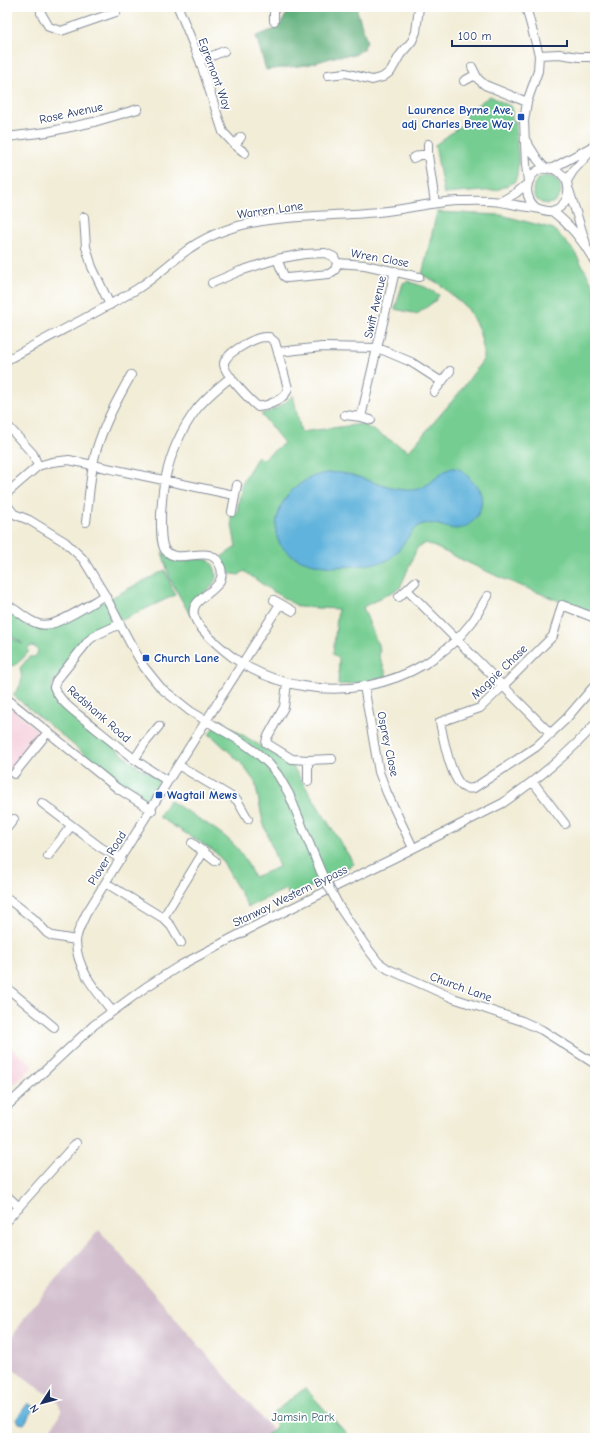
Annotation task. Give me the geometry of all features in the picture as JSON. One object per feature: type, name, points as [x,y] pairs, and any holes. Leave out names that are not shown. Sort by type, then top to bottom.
[{"type":"street","points":[[40,7],[41,13],[49,28],[61,31],[116,12]]},
{"type":"street","name":"Egremont Way","points":[[178,7],[200,61],[223,132],[245,153]]},
{"type":"street","points":[[274,7],[274,21]]},
{"type":"street","points":[[328,75],[346,73],[372,80],[383,78],[391,71],[400,55],[412,41],[416,32],[419,7]]},
{"type":"street","points":[[526,7],[539,55],[538,71],[527,102],[524,121],[528,182],[526,189],[528,200],[536,208]]},
{"type":"street","points":[[200,61],[224,51]]},
{"type":"street","points":[[539,55],[559,54],[579,57],[595,57]]},
{"type":"street","points":[[464,81],[474,71],[481,83],[489,88],[527,102]]},
{"type":"street","name":"Rose Avenue","points":[[7,137],[46,132],[94,122],[138,109]]},
{"type":"street","points":[[235,145],[241,137]]},
{"type":"street","points":[[526,140],[538,160],[549,169],[561,173],[567,182],[588,248],[595,262]]},
{"type":"street","points":[[428,144],[428,155],[435,203]]},
{"type":"street","points":[[500,202],[516,193],[537,171],[549,169],[595,146]]},
{"type":"street","points":[[567,182],[581,161],[595,146]]},
{"type":"street","points":[[413,158],[420,155],[428,155]]},
{"type":"street","points":[[569,190],[568,197],[564,203],[559,208],[552,211],[572,228],[588,248]]},
{"type":"street","name":"Warren Lane","points":[[7,360],[110,305],[139,287],[191,248],[216,233],[235,226],[271,220],[384,212],[409,209],[435,203],[457,201],[500,202],[552,211]]},
{"type":"street","points":[[84,217],[86,247],[92,267],[110,305]]},
{"type":"street","name":"Wren Close","points":[[212,283],[240,271],[277,259],[304,254],[325,253],[334,257],[337,263],[335,270],[329,274],[287,278],[282,274],[277,259]]},
{"type":"street","name":"Wren Close","points":[[337,263],[365,265],[419,277]]},
{"type":"street","name":"Swift Avenue","points":[[361,417],[395,271]]},
{"type":"street","points":[[269,337],[276,342],[288,388],[285,395],[266,406],[258,407],[231,377],[224,367],[225,360],[231,352],[259,338],[269,337]]},
{"type":"street","points":[[279,352],[293,352],[322,347],[378,348],[411,362],[442,382]]},
{"type":"street","points":[[434,392],[450,371]]},
{"type":"street","points":[[86,522],[96,452],[106,424],[131,376]]},
{"type":"street","points":[[231,377],[212,393],[196,410],[171,455],[164,481],[161,535],[164,550],[171,555],[179,558],[201,553],[215,558],[221,568],[219,584],[196,603],[193,614],[196,622],[230,655],[255,671],[287,683],[310,688],[336,689],[364,686],[396,678],[434,658],[456,639],[472,621],[488,596]]},
{"type":"street","points":[[345,414],[371,420]]},
{"type":"street","points":[[7,425],[33,454],[38,466]]},
{"type":"street","points":[[7,493],[38,466],[52,462],[69,460],[234,495]]},
{"type":"street","points":[[232,512],[237,485]]},
{"type":"street","points":[[7,506],[14,514],[29,520],[65,542],[83,559],[106,595],[144,667],[161,688],[206,722]]},
{"type":"street","points":[[399,597],[414,582]]},
{"type":"street","points":[[407,590],[551,734]]},
{"type":"street","points":[[7,606],[37,624],[44,625],[51,624],[64,618],[106,595]]},
{"type":"street","name":"Plover Road","points":[[112,1011],[82,970],[76,940],[79,928],[86,914],[152,810],[168,781],[242,664],[277,602],[293,611]]},
{"type":"street","name":"Magpie Chase","points":[[595,618],[562,605],[553,636],[503,686],[480,708],[440,722],[452,768],[461,786],[468,789],[482,784],[536,747],[566,719],[595,685]]},
{"type":"street","name":"Redshank Road","points":[[120,624],[96,635],[89,640],[56,681],[54,687],[60,699],[134,760],[168,781]]},
{"type":"street","points":[[287,683],[284,707],[267,738],[266,743],[292,758],[308,760],[332,759]]},
{"type":"street","name":"Osprey Close","points":[[364,686],[380,772],[387,793],[413,848]]},
{"type":"street","points":[[7,699],[116,788],[152,810]]},
{"type":"street","name":"Church Lane","points":[[206,722],[242,742],[257,753],[278,775],[289,794],[321,872],[340,908],[378,962],[388,969],[453,998],[503,1014],[528,1024],[561,1042],[595,1064]]},
{"type":"street","name":"Stanway Western Bypass","points":[[7,1106],[88,1030],[112,1011],[181,965],[255,926],[503,803],[533,782],[572,749],[595,724]]},
{"type":"street","points":[[134,760],[145,743],[159,726]]},
{"type":"street","points":[[14,774],[48,732]]},
{"type":"street","points":[[308,760],[308,781]]},
{"type":"street","points":[[178,765],[237,800],[248,820]]},
{"type":"street","points":[[533,782],[565,824]]},
{"type":"street","points":[[42,803],[100,847],[121,859]]},
{"type":"street","points":[[7,828],[14,819]]},
{"type":"street","points":[[48,856],[71,826]]},
{"type":"street","points":[[192,843],[215,860]]},
{"type":"street","points":[[163,918],[204,851]]},
{"type":"street","points":[[106,883],[163,918],[171,926],[181,943]]},
{"type":"street","points":[[7,899],[34,919],[47,933],[52,936],[76,940]]},
{"type":"street","points":[[7,988],[48,1016],[54,1027]]},
{"type":"street","points":[[7,1220],[76,1143]]},
{"type":"street","points":[[7,1196],[19,1207]]},
{"type":"shaded area","points":[[7,704],[43,735],[7,778]]},
{"type":"shaded area","points":[[7,1044],[34,1066],[7,1091]]},
{"type":"shaded area","points":[[99,1230],[273,1431],[264,1438],[46,1438],[62,1411],[57,1401],[7,1365],[7,1347],[23,1318]]},
{"type":"green space","points":[[301,7],[356,7],[367,42],[363,49],[355,55],[338,56],[307,65],[266,70],[256,36],[278,28],[289,10]]},
{"type":"green space","points":[[490,96],[512,107],[512,120],[516,121],[518,160],[515,182],[497,190],[444,194],[435,145],[462,125],[468,111]]},
{"type":"green space","points":[[547,176],[553,177],[557,180],[560,184],[560,196],[557,200],[553,203],[547,204],[541,203],[537,200],[534,196],[533,190],[534,184],[537,180],[541,177]]},
{"type":"green space","points":[[437,212],[501,215],[554,229],[574,251],[595,288],[595,615],[501,578],[426,543],[417,548],[400,588],[363,607],[380,650],[379,655],[387,676],[364,682],[338,685],[339,659],[333,654],[338,609],[299,607],[272,591],[244,571],[239,575],[227,573],[225,564],[221,557],[236,547],[230,513],[237,513],[242,483],[258,456],[262,460],[284,443],[261,414],[278,407],[293,395],[301,432],[362,424],[409,451],[459,393],[483,360],[483,347],[479,330],[468,309],[438,283],[422,275]]},
{"type":"green space","points":[[407,281],[425,287],[439,295],[435,301],[417,314],[395,309],[403,283]]},
{"type":"green space","points":[[162,552],[170,558],[180,561],[204,559],[212,564],[215,570],[215,581],[195,600],[190,615],[170,579]]},
{"type":"green space","points":[[165,570],[175,595],[92,634],[52,684],[54,697],[133,763],[160,780],[147,801],[123,786],[13,695],[21,683],[20,668],[29,657],[34,657],[38,651],[32,646],[27,649],[29,651],[20,662],[7,667],[7,636],[10,639],[23,644],[11,637],[7,632],[7,611],[30,625],[40,628],[47,628],[96,600],[101,603]]},
{"type":"green space","points":[[218,720],[292,765],[354,864],[290,898],[286,889],[248,907],[222,860],[215,852],[159,817],[169,800],[223,835],[231,842],[247,862],[254,877],[279,867],[263,822],[255,782],[241,763],[212,736],[209,735]]},
{"type":"green space","name":"Jamsin Park","points":[[305,1388],[350,1438],[264,1438],[276,1427],[272,1414]]},
{"type":"water","points":[[451,468],[458,468],[462,471],[479,490],[482,500],[475,519],[465,527],[453,529],[430,523],[423,524],[414,530],[393,556],[386,561],[348,566],[330,567],[319,565],[293,556],[282,547],[277,538],[276,523],[282,504],[293,490],[308,479],[322,474],[348,474],[386,486],[413,490],[424,487],[441,473]]},
{"type":"water","points":[[28,1403],[35,1408],[24,1424],[19,1423],[17,1418]]},
{"type":"place","name":"Laurence Byrne Ave, adj Charles Bree Way","points":[[521,117]]},
{"type":"place","name":"Church Lane","points":[[146,658]]},
{"type":"place","name":"Wagtail Mews","points":[[159,795]]}]
